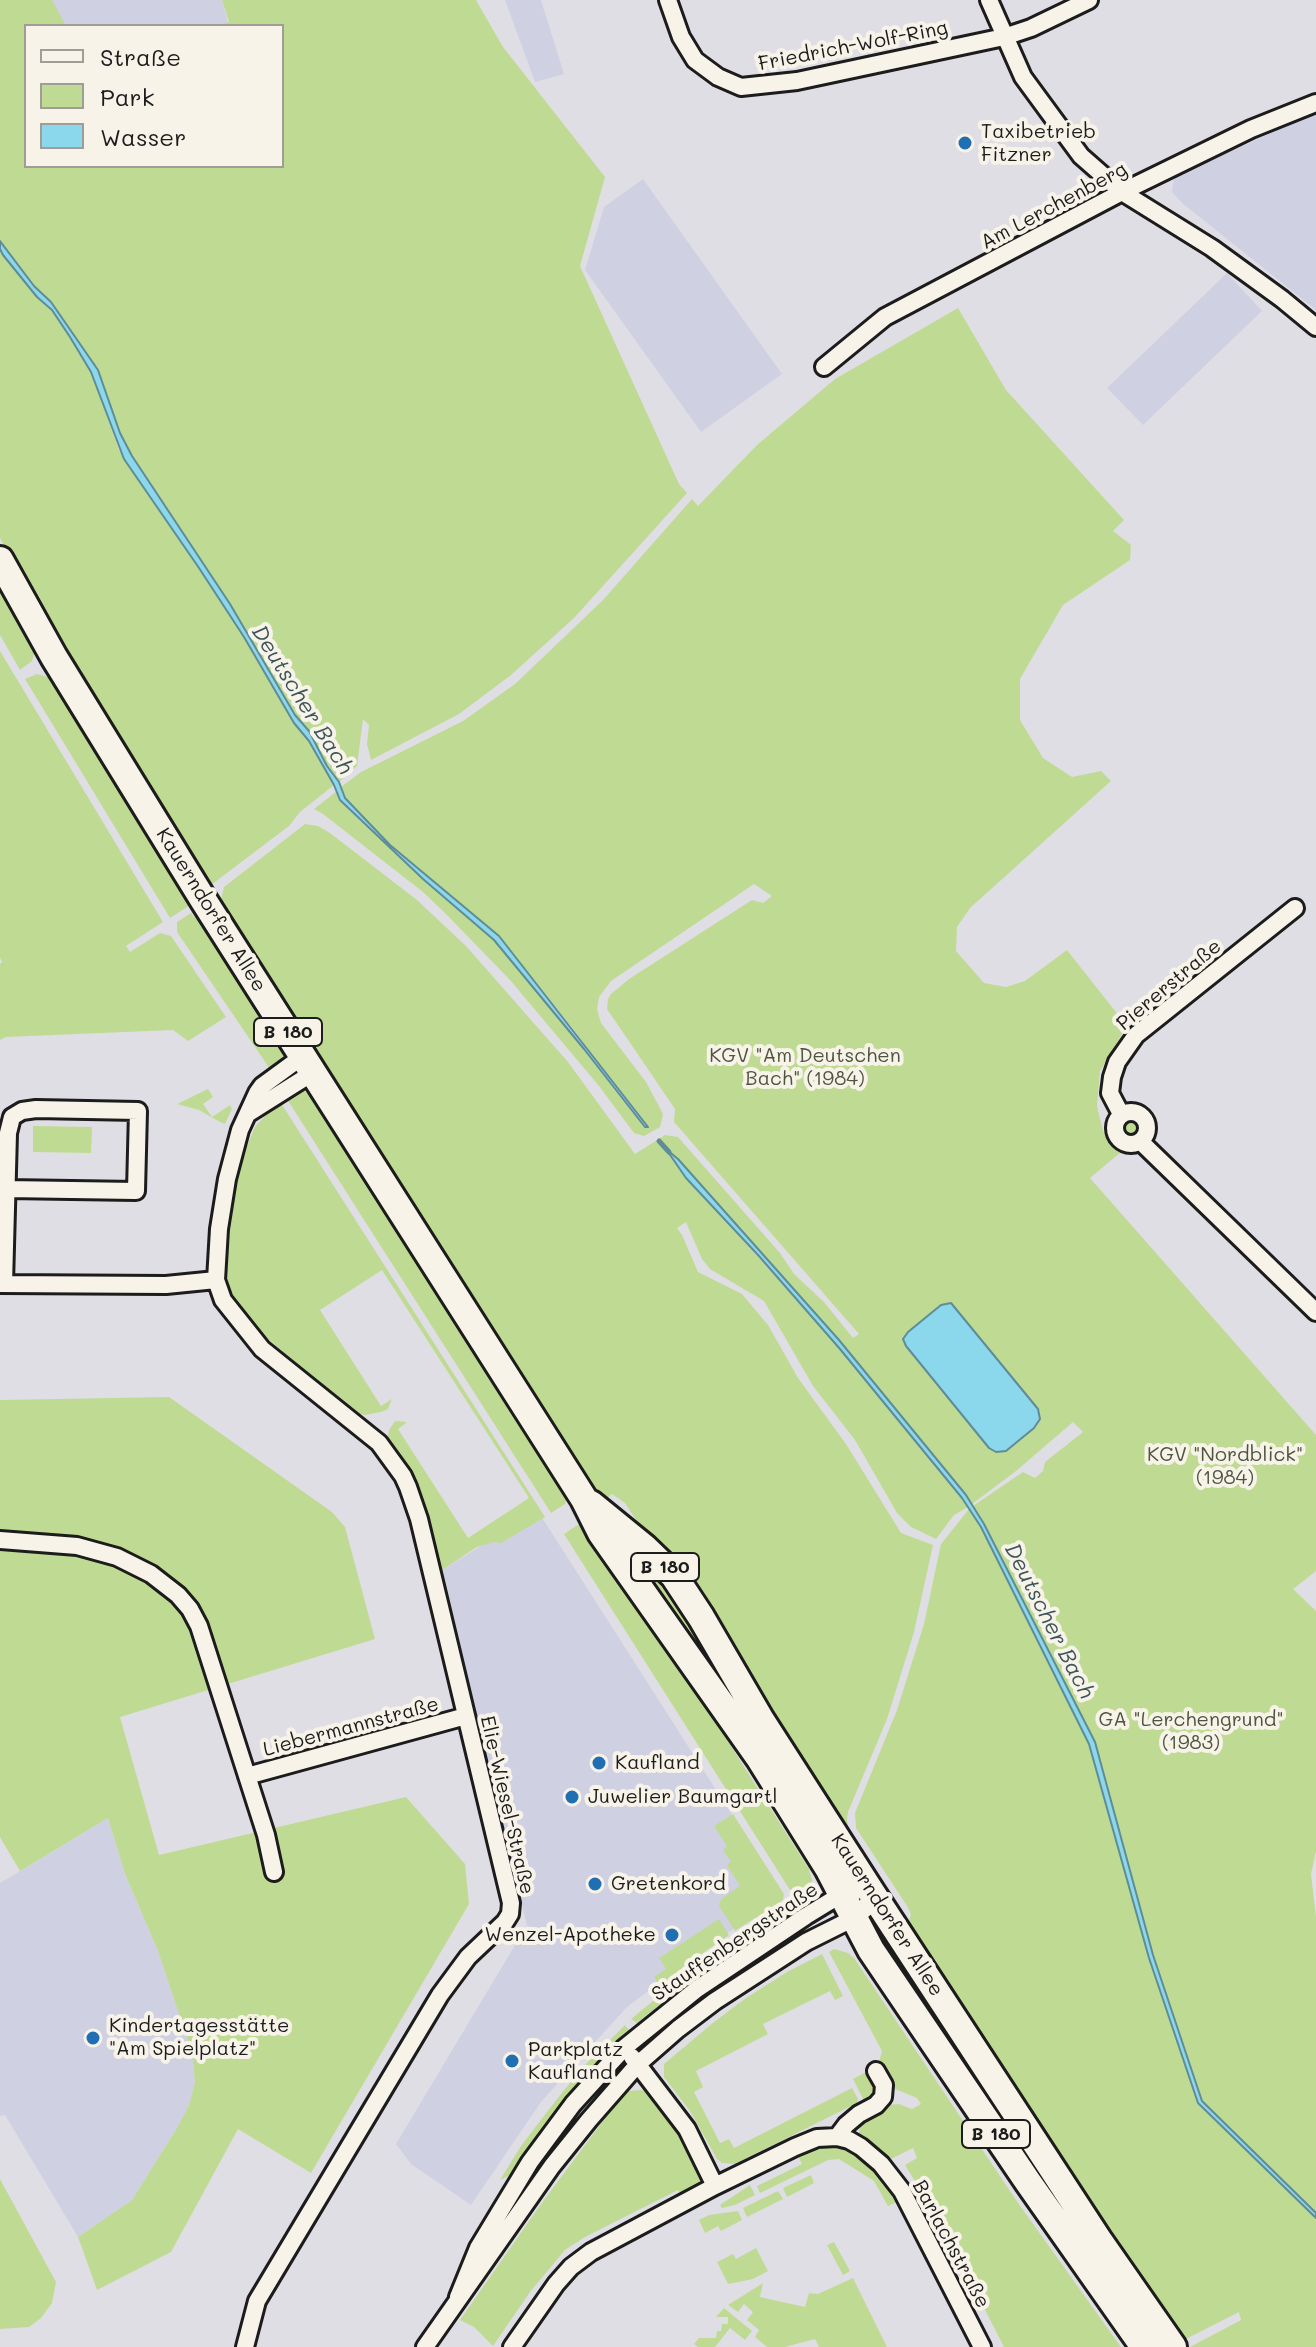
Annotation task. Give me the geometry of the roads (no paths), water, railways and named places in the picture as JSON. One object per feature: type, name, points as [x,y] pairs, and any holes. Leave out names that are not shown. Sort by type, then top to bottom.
[{"type":"main road","name":"Kauerndorfer Allee","points":[[0,560],[54,657],[204,901],[584,1499],[601,1533],[760,1759],[810,1838],[871,1950],[1144,2347]]},
{"type":"main road","name":"Kauerndorfer Allee","points":[[584,1499],[645,1548],[674,1576],[761,1720],[872,1893],[1100,2242],[1173,2347]]},
{"type":"street","name":"Friedrich-Wolf-Ring","points":[[668,0],[681,37],[695,60],[718,77],[741,87],[797,81],[1004,37],[1031,28],[1089,0]]},
{"type":"street","points":[[989,0],[1023,77],[1081,156],[1122,192],[1212,248],[1316,327]]},
{"type":"street","name":"Am Lerchenberg","points":[[824,367],[885,317],[1122,192],[1251,129],[1316,103]]},
{"type":"street","name":"Piererstraße","points":[[1295,908],[1136,1035],[1117,1062],[1110,1093],[1121,1114],[1115,1122],[1117,1137],[1125,1143],[1136,1144],[1140,1141],[1316,1312]]},
{"type":"street","points":[[7,1189],[136,1191],[138,1111],[36,1109],[22,1111],[12,1117],[8,1133],[2,1284],[166,1285],[216,1280],[219,1229],[227,1179],[240,1130],[249,1113],[279,1092],[308,1064]]},
{"type":"street","name":"Elie-Wiesel-Straße","points":[[216,1280],[223,1300],[262,1349],[373,1437],[403,1476],[419,1519],[511,1903],[505,1922],[468,1957],[440,1995],[257,2301],[245,2347]]},
{"type":"street","name":"Liebermannstraße","points":[[0,1540],[77,1546],[117,1557],[151,1574],[178,1595],[190,1609],[199,1626],[266,1835],[274,1872]]},
{"type":"street","name":"Liebermannstraße","points":[[247,1776],[466,1716]]},
{"type":"street","name":"Stauffenbergstraße","points":[[425,2347],[552,2166],[638,2064],[715,2001],[806,1942],[848,1906],[861,1890],[872,1893],[865,1909],[848,1906],[728,1967],[624,2048],[573,2104],[530,2162],[478,2248],[458,2297]]},
{"type":"street","points":[[624,2048],[687,2129],[715,2186]]},
{"type":"street","points":[[512,2347],[556,2284],[571,2267],[599,2248],[795,2147],[817,2138],[837,2137],[846,2125],[883,2097],[884,2085],[876,2071]]},
{"type":"street","name":"Barlachstraße","points":[[837,2137],[861,2147],[893,2178],[916,2215],[982,2347]]},
{"type":"water","points":[[0,241],[34,286],[51,302],[98,370],[120,433],[132,456],[230,604],[295,715],[309,731],[345,798],[390,845],[499,936],[648,1127],[494,940],[423,879],[340,800],[309,741],[294,723],[244,637],[124,459],[91,372],[70,337],[52,310],[37,297],[3,255]]},
{"type":"water","points":[[666,1149],[839,1340],[966,1495],[984,1524],[1095,1742],[1153,1955],[1202,2101],[1316,2213],[1316,2218],[1198,2103],[1149,1958],[1089,1744],[981,1527],[962,1498],[840,1349],[686,1178]]},
{"type":"water","points":[[951,1303],[1038,1409],[1040,1419],[1034,1428],[1006,1451],[996,1452],[989,1448],[903,1339],[941,1305]]},
{"type":"waterway","name":"Deutscher Bach","points":[[659,1141],[669,1152]]},
{"type":"place","name":"Taxibetrieb Fitzner","points":[[965,143]]},
{"type":"place","name":"Kaufland","points":[[599,1763]]},
{"type":"place","name":"Juwelier Baumgartl","points":[[572,1797]]},
{"type":"place","name":"Gretenkord","points":[[595,1884]]},
{"type":"place","name":"Wenzel-Apotheke","points":[[672,1935]]},
{"type":"place","name":"Kindertagesstätte \"Am Spielplatz\"","points":[[93,2038]]},
{"type":"place","name":"Parkplatz Kaufland","points":[[512,2061]]},
{"type":"park label","name":"KGV \"Am Deutschen Bach\" (1984)","points":[[805,1068]]},
{"type":"park label","name":"KGV \"Nordblick\" (1984)","points":[[1225,1466]]},
{"type":"park label","name":"GA \"Lerchengrund\" (1983)","points":[[1191,1732]]}]
